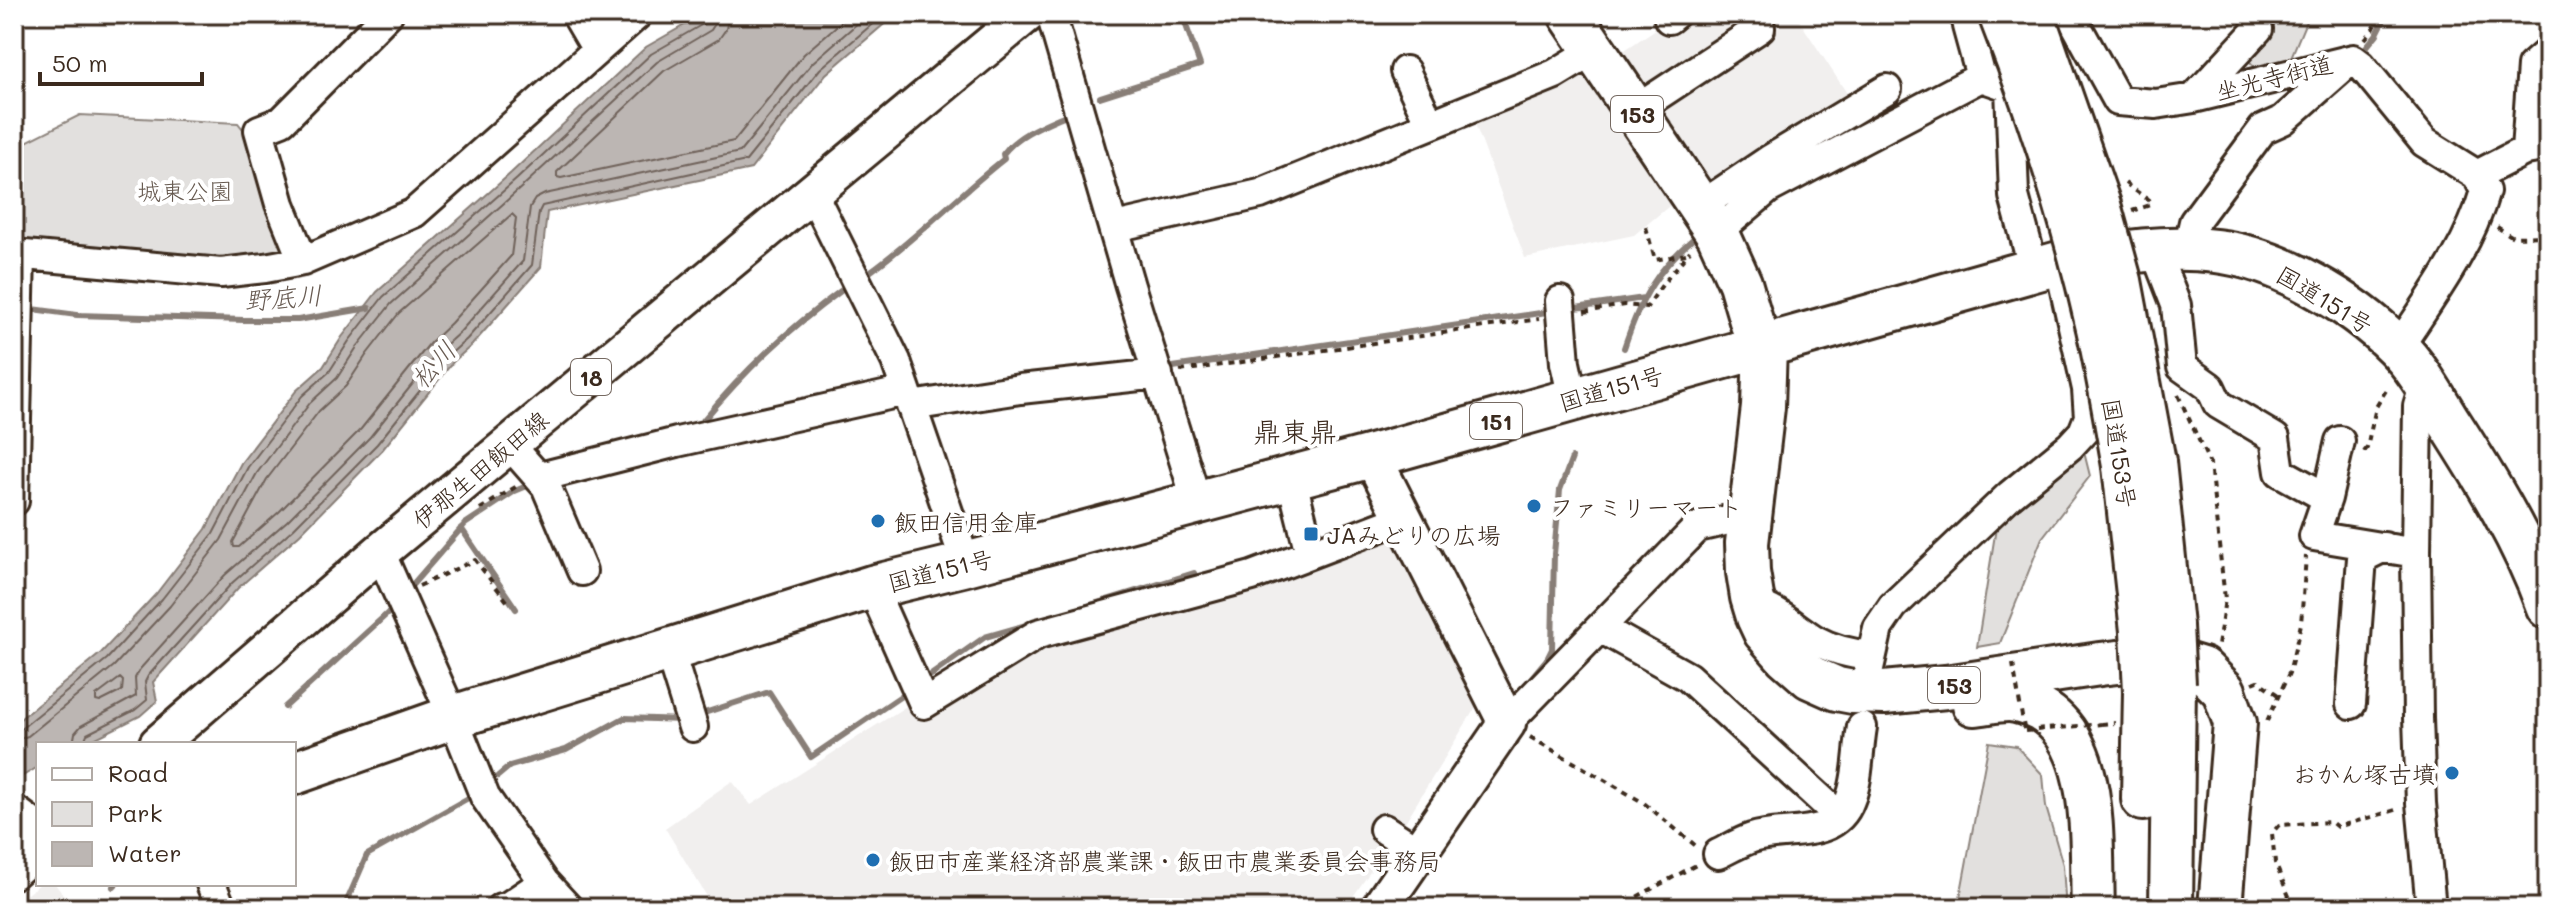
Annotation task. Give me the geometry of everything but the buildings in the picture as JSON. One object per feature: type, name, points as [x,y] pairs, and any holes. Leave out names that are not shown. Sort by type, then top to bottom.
[{"type":"highway","name":"153","points":[[1570,14],[1634,111],[1700,235],[1740,283],[1754,340],[1763,407],[1747,543],[1754,604],[1765,632],[1798,667],[1823,684],[1853,692],[1884,693],[1946,687],[2162,657],[2202,669],[2224,691],[2235,723],[2220,908]]},
{"type":"highway","name":"国道153号","points":[[2032,14],[2099,205],[2120,281],[2156,628],[2171,908]]},
{"type":"highway","name":"国道153号","points":[[1974,18],[2031,93],[2139,464]]},
{"type":"highway","name":"国道151号","points":[[296,772],[453,717],[872,587],[1372,456],[1573,399],[1754,340],[2044,255],[2171,248],[2219,251],[2252,259],[2304,281],[2380,330],[2405,371],[2477,464],[2518,538],[2548,607]]},
{"type":"highway","name":"153","points":[[1754,340],[1747,407],[1728,520],[1728,563],[1733,594],[1745,622],[1756,639],[1793,679],[1821,696],[1854,706],[1910,711],[2014,700],[2041,710],[2073,742],[2081,760],[2088,802],[2093,908]]},
{"type":"highway","name":"国道153号","points":[[2142,908],[2160,688]]},
{"type":"main road","name":"伊那生田飯田線","points":[[160,742],[380,552],[1027,14]]},
{"type":"main road","points":[[1372,456],[1507,723],[1380,908]]},
{"type":"street","points":[[303,261],[280,204],[259,130],[282,121],[388,14]]},
{"type":"street","points":[[576,14],[597,50]]},
{"type":"street","points":[[14,501],[18,262],[221,273],[303,261],[414,213],[638,14]]},
{"type":"street","points":[[1051,14],[1197,502]]},
{"type":"street","points":[[1634,111],[1760,28],[1758,14]]},
{"type":"street","points":[[1981,77],[1974,18],[2011,14]]},
{"type":"street","name":"坐光寺街道","points":[[2070,14],[2118,101],[2156,104],[2194,98],[2353,59],[2424,142],[2477,175]]},
{"type":"street","points":[[2194,98],[2258,29],[2255,14]]},
{"type":"street","points":[[1115,227],[1260,194],[1555,74],[1593,51]]},
{"type":"street","points":[[2431,908],[2421,803],[2416,553],[2418,406],[2405,371],[2437,288],[2478,215],[2485,191],[2477,175],[2537,148],[2532,66],[2548,52]]},
{"type":"street","points":[[2327,498],[2280,472],[2275,438],[2218,404],[2210,387],[2182,367],[2171,248],[2263,129],[2283,120],[2353,59]]},
{"type":"street","points":[[1405,71],[1430,124]]},
{"type":"street","points":[[1700,235],[1729,222],[1768,189],[1981,77],[2010,87],[2014,196],[2044,255],[2087,389],[2089,417],[2083,432],[2010,495],[1893,606],[1878,628],[1868,669],[1852,654],[1817,642],[1771,608],[1754,604]]},
{"type":"street","points":[[1700,235],[1769,160],[1887,89]]},
{"type":"street","points":[[812,192],[896,361],[966,564]]},
{"type":"street","points":[[1561,310],[1565,363],[1573,399]]},
{"type":"street","points":[[540,477],[677,442],[909,399],[1158,374]]},
{"type":"street","points":[[510,445],[546,486],[582,571]]},
{"type":"street","points":[[2349,451],[2327,498],[2314,536],[2416,553]]},
{"type":"street","points":[[1291,477],[1310,553]]},
{"type":"street","points":[[872,587],[924,704],[1038,634],[1252,576],[1404,518]]},
{"type":"street","points":[[1507,723],[1698,527],[1728,520]]},
{"type":"street","points":[[2351,704],[2362,558],[2384,547]]},
{"type":"street","points":[[380,552],[485,797],[544,882],[568,908]]},
{"type":"street","points":[[1604,626],[1611,634],[1688,677],[1839,816]]},
{"type":"street","points":[[669,650],[690,718]]},
{"type":"street","points":[[1714,856],[1752,838],[1815,831],[1839,816],[1850,801],[1862,727]]},
{"type":"street","points":[[1384,829],[1418,851]]},
{"type":"street","points":[[14,874],[27,832]]},
{"type":"street","points":[[501,908],[544,882]]},
{"type":"street","points":[[212,886],[221,908]]},
{"type":"path","points":[[2122,214],[2150,205],[2150,201],[2126,182],[2122,185],[2125,196]]},
{"type":"path","points":[[2478,215],[2513,237],[2548,236]]},
{"type":"path","points":[[1646,227],[1655,260],[1700,235]]},
{"type":"path","points":[[1158,374],[1561,310],[1624,305],[1647,307],[1700,235]]},
{"type":"path","points":[[2349,451],[2367,448],[2376,407],[2405,371]]},
{"type":"path","points":[[2174,386],[2210,464],[2225,599],[2218,648]]},
{"type":"path","points":[[2267,724],[2289,673],[2301,624],[2307,550],[2314,536]]},
{"type":"path","points":[[399,595],[475,560],[510,605]]},
{"type":"path","points":[[2013,664],[2025,733],[2101,724]]},
{"type":"path","points":[[2247,685],[2258,681],[2278,695]]},
{"type":"path","points":[[1507,723],[1644,803],[1714,856],[1616,908]]},
{"type":"path","points":[[2294,908],[2275,863],[2272,833],[2279,825],[2331,822],[2337,827],[2421,803]]},
{"type":"shaded area","points":[[1678,14],[1795,14],[1850,98],[1703,190],[1613,58]]},
{"type":"shaded area","points":[[1589,65],[1679,198],[1634,235],[1525,258],[1471,113]]},
{"type":"shaded area","points":[[1393,527],[1482,697],[1407,819],[1345,908],[702,908],[709,900],[665,828],[732,781],[751,805],[905,707],[919,710],[1043,639]]},
{"type":"shaded area","points":[[37,886],[56,886],[73,908],[14,908],[14,904]]},
{"type":"green space","points":[[2272,14],[2311,14],[2290,60],[2256,68],[2246,58]]},
{"type":"green space","name":"城東公園","points":[[80,115],[238,123],[250,138],[290,248],[283,255],[218,264],[14,245],[14,148]]},
{"type":"green space","points":[[2084,452],[2090,476],[2042,538],[2000,643],[1977,647],[1996,528]]},
{"type":"green space","points":[[1989,742],[2016,746],[2043,775],[2046,807],[2063,865],[2063,908],[1958,908]]},
{"type":"water","name":"松川","points":[[704,14],[896,14],[826,74],[751,169],[547,212],[541,267],[453,362],[383,449],[300,534],[238,588],[153,682],[157,701],[140,716],[88,742],[36,742],[36,768],[14,781],[14,724],[101,653],[156,594],[206,529],[241,463],[296,391],[323,367],[377,292],[646,47]]},
{"type":"waterway","points":[[1100,97],[1200,65],[1182,14]]},
{"type":"waterway","points":[[2363,51],[2377,34],[2387,14]]},
{"type":"waterway","points":[[871,271],[1004,159],[1003,154],[1017,140],[1070,113]]},
{"type":"waterway","points":[[1624,348],[1652,284],[1672,259],[1700,233]]},
{"type":"waterway","points":[[701,423],[767,352],[842,290]]},
{"type":"waterway","points":[[1569,309],[1644,298]]},
{"type":"waterway","name":"野底川","points":[[25,308],[77,315],[244,320],[298,320],[369,308]]},
{"type":"waterway","points":[[1166,368],[1554,311]]},
{"type":"waterway","points":[[1527,683],[1552,649],[1554,554],[1560,490],[1572,458]]},
{"type":"waterway","points":[[413,584],[465,524],[515,491],[534,483]]},
{"type":"waterway","points":[[461,528],[516,609]]},
{"type":"waterway","points":[[1071,611],[1194,573]]},
{"type":"waterway","points":[[285,707],[388,613]]},
{"type":"waterway","points":[[931,675],[985,637],[1033,623]]},
{"type":"waterway","points":[[698,715],[769,692],[811,757],[901,696]]},
{"type":"waterway","points":[[498,776],[510,766],[566,750],[624,718],[684,720]]},
{"type":"waterway","points":[[344,908],[367,855],[470,797]]},
{"type":"place","name":"ファミリーマート","points":[[1534,506]]},
{"type":"place","name":"飯田信用金庫","points":[[878,521]]},
{"type":"place","name":"JAみどりの広場","points":[[1311,534]]},
{"type":"place","name":"おかん塚古墳","points":[[2452,773]]},
{"type":"place","name":"飯田市産業経済部農業課・飯田市農業委員会事務局","points":[[873,860]]},
{"type":"district","name":"鼎東鼎","points":[[1295,431]]}]
